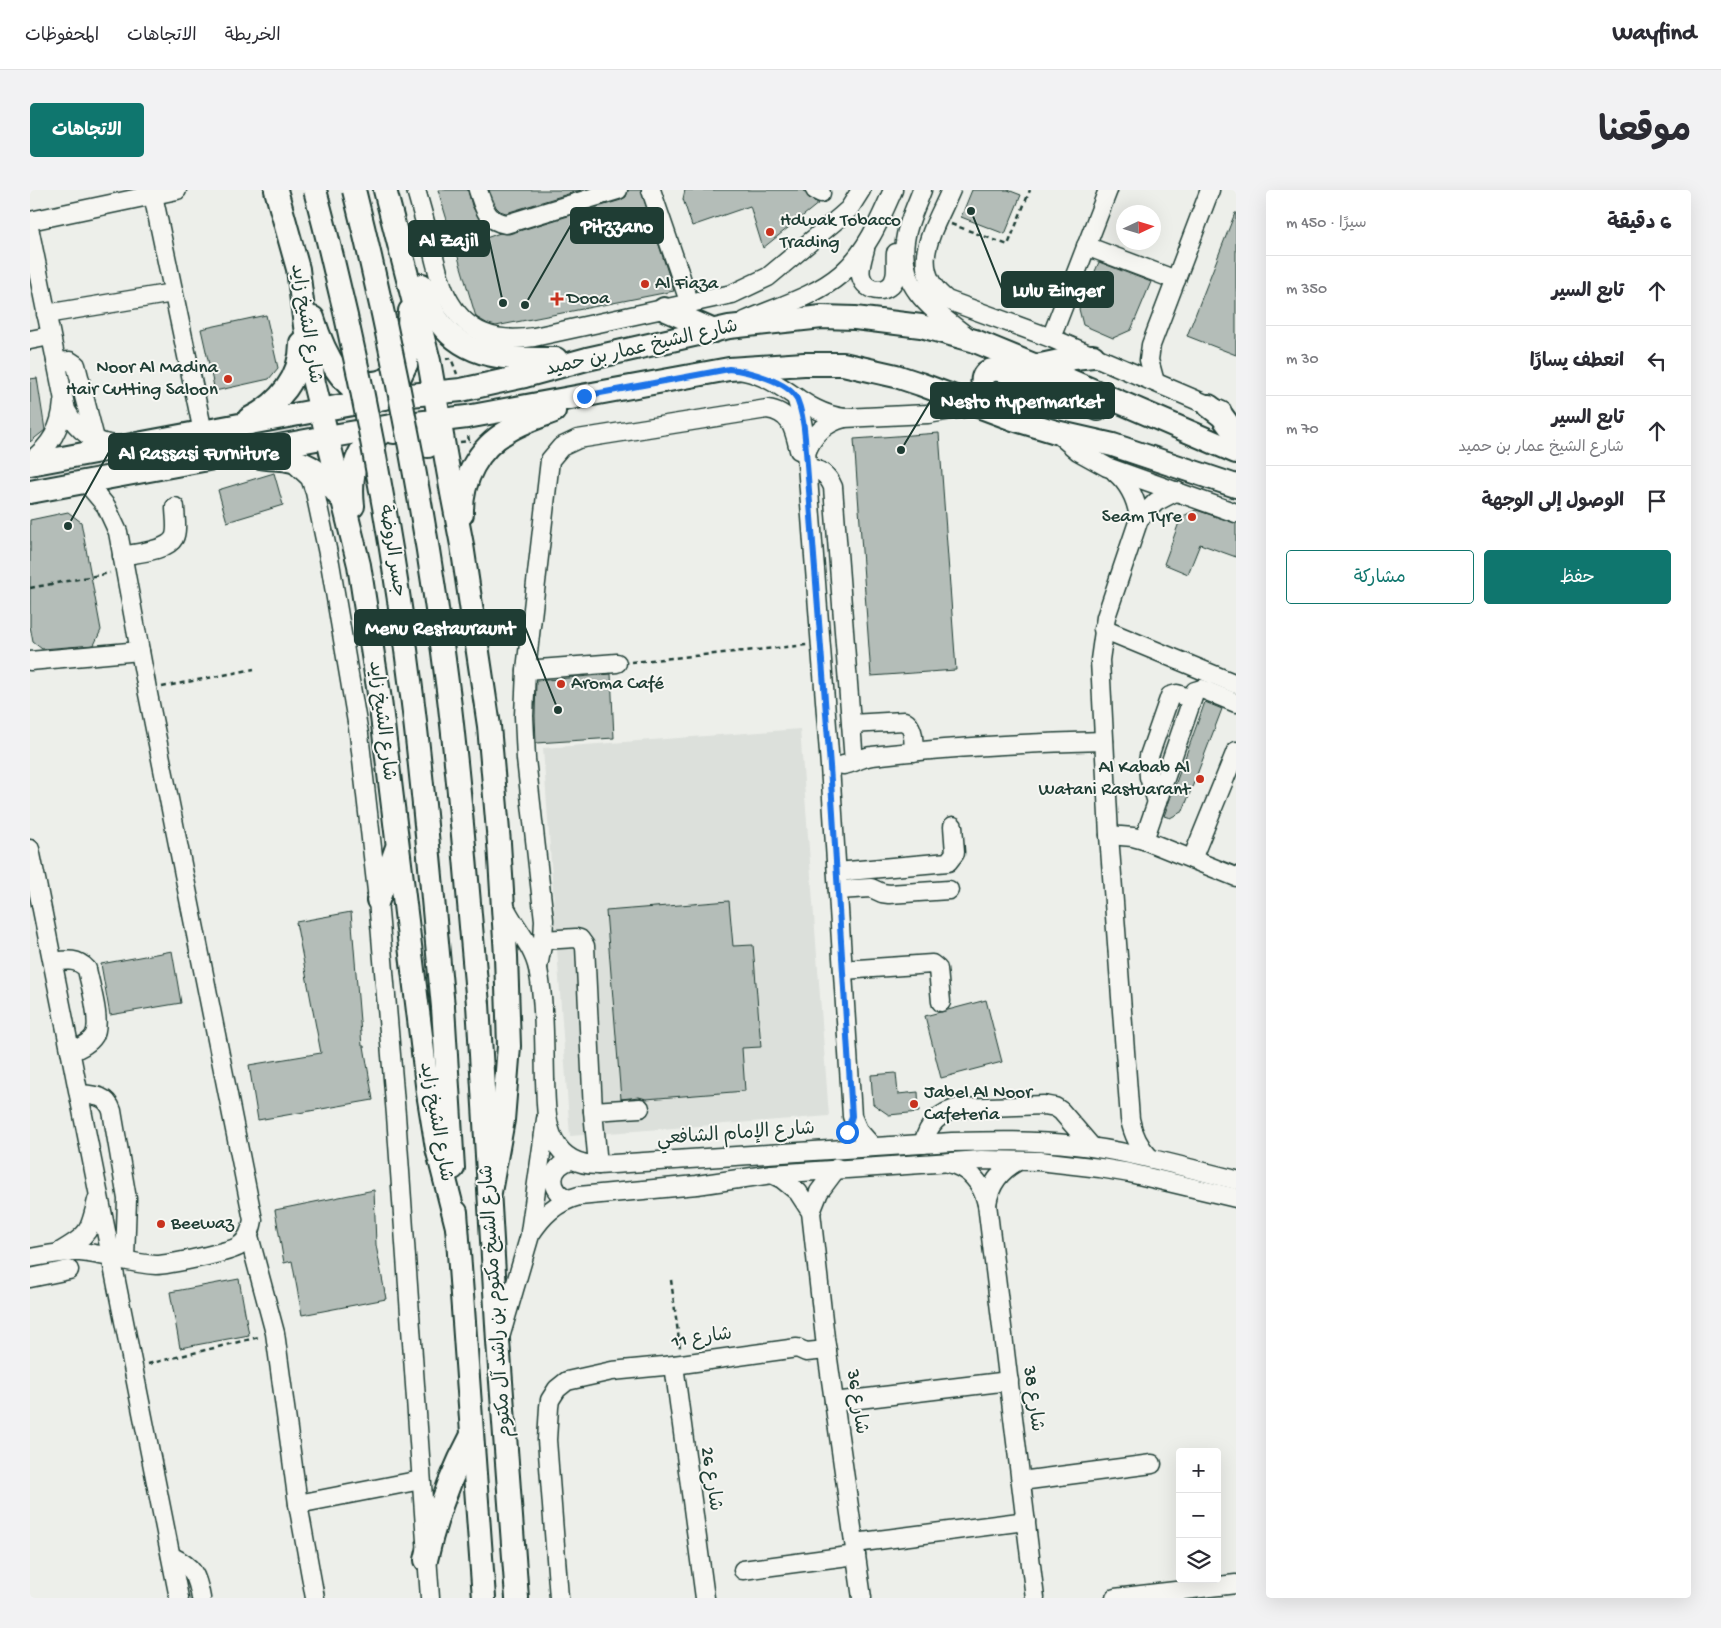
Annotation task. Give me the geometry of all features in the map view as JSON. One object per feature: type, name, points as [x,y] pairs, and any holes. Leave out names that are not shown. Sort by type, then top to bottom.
[{"type":"main road","name":"شارع الشيخ زايد","points":[[276,190],[298,269],[314,383],[359,565],[380,700],[432,1120],[443,1175],[457,1226]]},
{"type":"main road","name":"جسر الروضة","points":[[315,190],[344,307],[369,426],[394,565],[420,761],[443,1006]]},
{"type":"main road","name":"جسر الروضة","points":[[354,190],[393,360],[429,557],[456,755],[478,1004]]},
{"type":"main road","points":[[388,199],[409,288],[424,338],[429,409],[428,446]]},
{"type":"main road","points":[[388,199],[432,310],[440,323],[462,345],[492,357],[587,359]]},
{"type":"main road","points":[[235,426],[268,408],[289,385],[299,365],[301,343],[282,214]]},
{"type":"main road","points":[[298,269],[319,336],[328,356],[342,377],[354,389],[383,400],[429,409]]},
{"type":"main road","points":[[353,432],[374,416],[383,400],[399,382],[406,364],[410,326],[409,288]]},
{"type":"main road","points":[[664,309],[722,329]]},
{"type":"main road","name":"شارع الشيخ عمار بن حميد","points":[[30,492],[353,432],[386,430],[429,409],[461,390],[525,376],[587,359],[722,329],[822,317],[855,318],[921,326],[975,342],[1036,366],[1236,452]]},
{"type":"main road","points":[[1036,366],[1055,361],[1093,356]]},
{"type":"main road","points":[[342,377],[363,383],[380,382],[395,375],[406,364]]},
{"type":"main road","name":"شارع الشيخ عمار بن حميد","points":[[30,462],[383,400],[467,416],[729,369],[804,364],[843,364],[920,384],[1013,420],[1113,445],[1236,486]]},
{"type":"main road","points":[[1113,445],[1107,436],[1092,427],[986,393],[982,386],[983,378],[988,371],[996,369],[1094,408],[1106,409],[1126,406]]},
{"type":"main road","points":[[462,545],[464,489],[470,472],[479,456],[492,442],[508,430],[559,409],[584,396]]},
{"type":"main road","points":[[1209,406],[1222,416],[1236,435]]},
{"type":"main road","points":[[429,409],[452,493],[462,545],[489,726],[507,911],[506,956],[509,1046],[504,1120],[490,1192]]},
{"type":"main road","points":[[359,565],[352,482],[359,455],[364,448],[386,430],[410,430],[422,436],[428,446],[436,470],[452,493]]},
{"type":"main road","points":[[242,453],[296,461],[315,469],[324,476],[344,501]]},
{"type":"main road","points":[[378,900],[397,847]]},
{"type":"main road","name":"شارع الشيخ مكتوم بن راشد آل مكتوم","points":[[478,1004],[498,1341],[517,1598]]},
{"type":"main road","name":"شارع الشيخ مكتوم بن راشد آل مكتوم","points":[[443,1006],[484,1598]]},
{"type":"main road","points":[[426,1560],[433,1527],[443,1495],[456,1464],[472,1435]]},
{"type":"street","points":[[30,462],[48,446],[55,436],[62,414],[63,402],[30,231],[153,195],[177,190]]},
{"type":"street","points":[[416,190],[439,275],[447,296],[458,314],[473,328],[492,337],[513,340],[732,294],[768,277],[840,217],[859,195],[891,190]]},
{"type":"street","points":[[478,190],[488,216],[496,223],[506,224],[618,190]]},
{"type":"street","points":[[651,190],[690,304]]},
{"type":"street","points":[[722,329],[825,286],[841,274],[855,260],[866,244],[878,223],[891,190]]},
{"type":"street","points":[[866,244],[860,275],[863,282],[869,288],[884,289],[891,284],[895,277],[898,232],[907,206],[919,193],[936,190]]},
{"type":"street","points":[[951,190],[927,246],[924,258],[927,277],[937,292],[953,302],[1051,338],[1236,417]]},
{"type":"street","points":[[1051,338],[1108,190]]},
{"type":"street","points":[[1155,382],[1149,360],[1151,345],[1210,190]]},
{"type":"street","points":[[919,193],[905,240],[904,256],[907,272],[913,287],[922,300],[975,342]]},
{"type":"street","points":[[153,195],[203,432]]},
{"type":"street","points":[[1086,246],[1176,280]]},
{"type":"street","points":[[46,314],[173,293]]},
{"type":"street","points":[[30,340],[50,336]]},
{"type":"street","points":[[1122,368],[1138,358],[1151,345]]},
{"type":"street","points":[[56,362],[70,361],[76,365],[95,439]]},
{"type":"street","points":[[729,369],[765,378],[776,383],[804,404],[823,414],[844,418],[928,414],[976,406]]},
{"type":"street","points":[[796,397],[804,424],[807,460],[830,766],[852,1116],[858,1130],[873,1147]]},
{"type":"street","points":[[63,402],[75,424],[87,435],[104,443],[126,445]]},
{"type":"street","points":[[498,1341],[530,1235],[547,1114],[538,967],[543,940],[543,912],[524,739],[524,693],[548,470],[550,460],[561,446],[578,438],[767,409],[781,412],[791,424],[799,450],[830,481],[832,487],[854,762]]},
{"type":"street","points":[[807,460],[810,444],[820,430],[827,424],[844,418]]},
{"type":"street","points":[[1056,432],[1078,451],[1107,467],[1124,480],[1135,498],[1139,519]]},
{"type":"street","points":[[270,458],[297,466],[310,478],[316,492],[359,734],[378,900],[430,1598]]},
{"type":"street","points":[[1107,467],[1236,513]]},
{"type":"street","points":[[85,481],[100,498],[113,518],[118,532],[147,689],[252,1212],[253,1220],[249,1236],[275,1333],[298,1504],[315,1598]]},
{"type":"street","points":[[1150,1158],[1134,1136],[1130,1119],[1109,835],[1100,660],[1103,629],[1139,519],[1156,502],[1178,491]]},
{"type":"street","points":[[124,563],[161,548],[174,538],[176,529],[175,507]]},
{"type":"street","points":[[1103,629],[1236,684]]},
{"type":"street","points":[[30,661],[140,651]]},
{"type":"street","points":[[526,670],[617,663]]},
{"type":"street","points":[[1144,840],[1195,691],[1200,689],[1236,703]]},
{"type":"street","points":[[851,724],[904,721],[912,729],[914,752]]},
{"type":"street","points":[[830,766],[854,762],[869,756],[960,748],[1104,741]]},
{"type":"street","points":[[1192,859],[1236,751]]},
{"type":"street","points":[[837,872],[948,862],[955,853],[953,826]]},
{"type":"street","points":[[1109,835],[1144,840],[1236,877]]},
{"type":"street","points":[[30,849],[99,1192],[118,1258],[133,1368],[178,1598]]},
{"type":"street","points":[[838,890],[871,888],[889,894],[949,890]]},
{"type":"street","points":[[507,911],[528,918],[543,912]]},
{"type":"street","points":[[507,911],[529,946],[538,967]]},
{"type":"street","points":[[543,940],[576,938],[580,939],[585,946],[593,1111],[598,1165]]},
{"type":"street","points":[[53,962],[73,960],[82,963],[87,969],[98,1024],[95,1035],[90,1042],[71,1052]]},
{"type":"street","points":[[843,970],[932,964],[938,969],[941,1002]]},
{"type":"street","points":[[79,1094],[100,1096],[106,1100],[112,1111],[127,1200],[118,1258]]},
{"type":"street","points":[[924,1144],[930,1126],[942,1114],[959,1108],[1044,1105],[1056,1108],[1098,1148],[1118,1140],[1130,1119]]},
{"type":"street","points":[[593,1111],[640,1108]]},
{"type":"street","points":[[547,1114],[554,1140],[561,1151],[571,1160],[559,1166],[553,1178],[557,1191],[568,1199]]},
{"type":"street","points":[[831,1150],[847,1132],[852,1116]]},
{"type":"street","name":"شارع الإمام الشافعي","points":[[571,1160],[581,1164],[598,1165],[924,1144],[1010,1141],[1057,1143],[1098,1148],[1150,1158],[1236,1180]]},
{"type":"street","points":[[530,1235],[546,1214],[568,1199],[590,1195],[688,1186],[772,1174],[837,1168],[981,1160],[1069,1164],[1108,1169],[1234,1200]]},
{"type":"street","name":"شارع 38","points":[[987,1204],[995,1181],[1009,1166],[1018,1161]]},
{"type":"street","name":"شارع 38","points":[[944,1162],[962,1168],[976,1180],[982,1187],[987,1204],[1035,1598]]},
{"type":"street","points":[[811,1212],[819,1192],[837,1168]]},
{"type":"street","name":"شارع 36","points":[[772,1174],[782,1179],[798,1192],[811,1212],[826,1344],[862,1598]]},
{"type":"street","points":[[58,1253],[80,1240],[88,1232],[94,1218],[99,1192]]},
{"type":"street","points":[[30,1258],[58,1253],[81,1252],[157,1265],[236,1248],[249,1236]]},
{"type":"street","points":[[31,1275],[70,1270]]},
{"type":"street","name":"شارع 11","points":[[559,1598],[547,1440],[541,1404],[544,1390],[548,1384],[558,1375],[565,1372],[612,1371],[678,1364],[797,1348],[804,1341],[826,1344]]},
{"type":"street","name":"شارع 26","points":[[678,1364],[705,1598]]},
{"type":"street","points":[[834,1402],[1008,1381]]},
{"type":"street","points":[[1021,1482],[1152,1464]]},
{"type":"street","points":[[298,1504],[421,1480]]},
{"type":"street","points":[[743,1570],[1026,1521]]},
{"type":"street","points":[[171,1556],[181,1561],[193,1571],[198,1582],[201,1598]]},
{"type":"street","points":[[1115,1598],[1166,1595],[1236,1584]]},
{"type":"path","points":[[938,219],[1008,245],[1030,190]]},
{"type":"path","points":[[30,588],[124,563]]},
{"type":"path","points":[[617,663],[821,644]]},
{"type":"path","points":[[147,689],[254,669]]},
{"type":"path","points":[[672,1280],[678,1364]]},
{"type":"path","points":[[133,1368],[275,1333]]},
{"type":"shaded area","points":[[800,729],[829,1116],[570,1136],[543,748]]},
{"type":"building","points":[[438,190],[468,190],[472,206],[482,223],[486,238],[500,233],[509,234],[621,200],[626,197],[628,190],[641,190],[674,291],[496,326],[488,324],[476,317]]},
{"type":"building","points":[[489,190],[581,190],[506,213],[496,207]]},
{"type":"building","points":[[685,190],[804,190],[810,199],[819,203],[763,248],[750,206],[692,226],[683,199]]},
{"type":"building","points":[[972,190],[1008,190],[1021,195],[1005,234],[961,217]]},
{"type":"building","points":[[1236,213],[1236,355],[1187,336]]},
{"type":"building","points":[[1099,262],[1151,282],[1131,330],[1113,338],[1083,325],[1079,309]]},
{"type":"building","points":[[266,315],[278,368],[269,379],[215,391],[201,329]]},
{"type":"building","points":[[37,378],[45,430],[30,442],[30,379]]},
{"type":"building","points":[[939,433],[956,670],[871,676],[854,439]]},
{"type":"building","points":[[274,473],[283,505],[227,522],[218,490]]},
{"type":"building","points":[[1196,510],[1236,523],[1236,557],[1200,544],[1188,574],[1164,564],[1181,517]]},
{"type":"building","points":[[68,512],[81,522],[101,630],[94,645],[42,649],[33,642],[30,626],[30,520]]},
{"type":"building","points":[[611,674],[614,738],[536,743],[536,681]]},
{"type":"building","points":[[1205,702],[1222,709],[1183,811],[1170,818],[1164,816]]},
{"type":"building","points":[[729,901],[733,946],[753,945],[761,1047],[742,1048],[745,1091],[646,1099],[639,1097],[621,1099],[606,911]]},
{"type":"building","points":[[351,912],[362,1046],[364,1046],[373,1100],[258,1120],[249,1065],[321,1053],[296,922]]},
{"type":"building","points":[[172,951],[181,1003],[110,1015],[101,964]]},
{"type":"building","points":[[986,1000],[1002,1062],[941,1078],[925,1016]]},
{"type":"building","points":[[896,1073],[898,1094],[918,1092],[919,1112],[889,1115],[873,1104],[871,1075]]},
{"type":"building","points":[[374,1190],[376,1245],[386,1299],[302,1315],[292,1261],[284,1263],[275,1210]]},
{"type":"building","points":[[239,1279],[249,1335],[180,1348],[170,1292]]},
{"type":"place","name":"Lulu Zinger","points":[[971,211]]},
{"type":"place","name":"Hdwak Tobacco Trading","points":[[770,232]]},
{"type":"place","name":"Al Fiaza","points":[[645,284]]},
{"type":"place","name":"Dooa","points":[[557,299]]},
{"type":"place","name":"Al Zajil","points":[[503,303]]},
{"type":"place","name":"Pitzzano","points":[[525,305]]},
{"type":"place","name":"Noor Al Madina Hair Cutting Saloon","points":[[228,379]]},
{"type":"place","name":"Nesto Hypermarket","points":[[901,450]]},
{"type":"place","name":"Seam Tyre","points":[[1192,517]]},
{"type":"place","name":"Al Rassasi Furniture","points":[[68,526]]},
{"type":"place","name":"Aroma Café","points":[[561,684]]},
{"type":"place","name":"Menu Restauraunt","points":[[558,710]]},
{"type":"place","name":"Al Kabab Al Watani Rastuarant","points":[[1200,779]]},
{"type":"place","name":"Jabel Al Noor Cafeteria","points":[[914,1104]]},
{"type":"place","name":"Beewaz","points":[[161,1224]]},
{"type":"route","points":[[584,396],[729,369],[753,373],[765,378],[796,397],[804,424],[830,766],[852,1116],[847,1132]]}]
